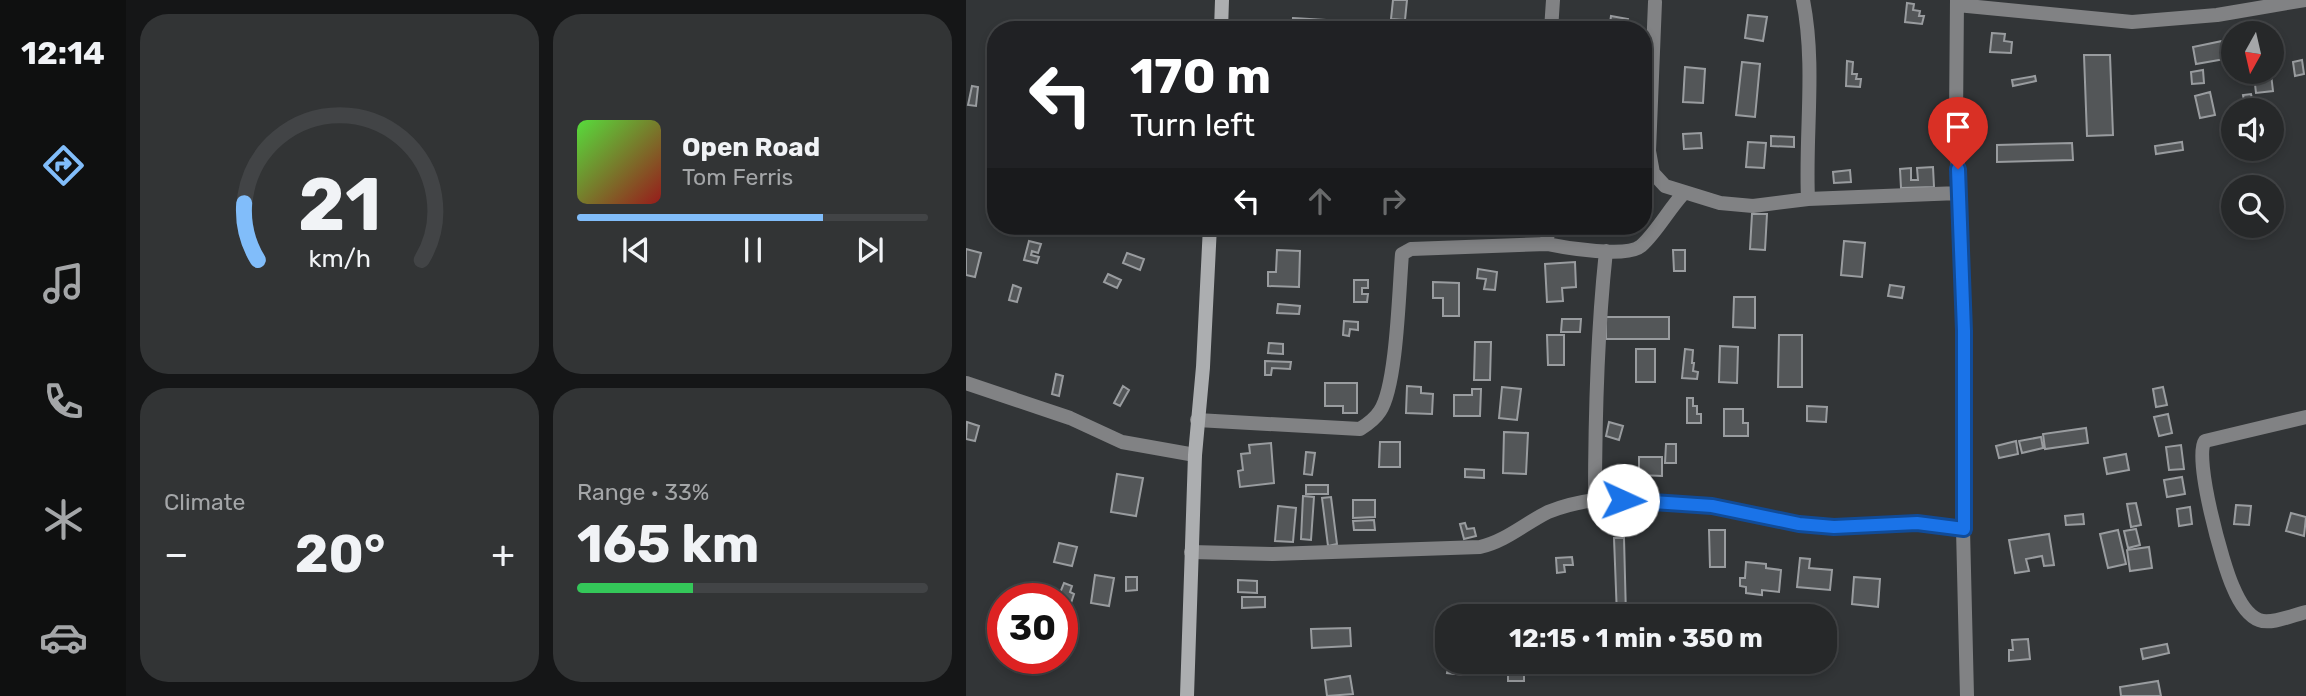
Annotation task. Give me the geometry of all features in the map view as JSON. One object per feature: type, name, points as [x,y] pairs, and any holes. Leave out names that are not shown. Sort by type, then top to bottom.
[{"type":"main road","points":[[1221,21],[1222,0]]},
{"type":"main road","points":[[1187,696],[1195,455],[1203,368],[1210,235]]},
{"type":"street","points":[[1552,21],[1553,0]]},
{"type":"street","points":[[1803,0],[1810,81],[1806,165],[1808,200]]},
{"type":"street","points":[[1967,696],[1964,331],[1956,121],[1957,2],[2132,22],[2217,15],[2305,0]]},
{"type":"street","points":[[1652,77],[1655,2]]},
{"type":"street","points":[[1652,168],[1653,173],[1665,186],[1720,204],[1753,206],[1808,200],[1959,193]]},
{"type":"street","points":[[1652,232],[1683,194]]},
{"type":"street","points":[[1547,244],[1548,235]]},
{"type":"street","points":[[1198,420],[1360,429],[1371,421],[1381,410],[1391,378],[1402,254],[1411,249],[1547,244],[1606,251],[1633,251],[1650,235]]},
{"type":"street","points":[[1595,500],[1596,380],[1606,251]]},
{"type":"street","points":[[966,383],[1070,418],[1122,442],[1195,455]]},
{"type":"street","points":[[2306,417],[2205,441],[2202,444],[2201,456],[2207,498],[2223,559],[2232,587],[2247,612],[2264,622],[2306,612]]},
{"type":"street","points":[[1191,552],[1273,554],[1480,547],[1506,539],[1549,512],[1579,502],[1595,500],[1712,506],[1799,524],[1834,527],[1917,523],[1964,529]]},
{"type":"building","points":[[1393,0],[1407,0],[1405,20],[1391,19]]},
{"type":"building","points":[[1907,3],[1914,4],[1913,10],[1920,11],[1919,16],[1924,16],[1922,24],[1905,22]]},
{"type":"building","points":[[1748,15],[1767,17],[1763,41],[1745,38]]},
{"type":"building","points":[[1611,16],[1628,19],[1628,21],[1610,21]]},
{"type":"building","points":[[1293,18],[1342,21],[1293,21]]},
{"type":"building","points":[[1992,33],[2005,34],[2004,41],[2012,42],[2011,53],[1990,52]]},
{"type":"building","points":[[2221,41],[2221,60],[2196,64],[2193,47]]},
{"type":"building","points":[[2084,55],[2110,55],[2113,135],[2087,136]]},
{"type":"building","points":[[2302,60],[2304,74],[2295,76],[2293,62]]},
{"type":"building","points":[[1847,61],[1853,62],[1852,74],[1857,74],[1856,79],[1861,79],[1860,87],[1846,86]]},
{"type":"building","points":[[1742,62],[1760,64],[1755,117],[1736,115]]},
{"type":"building","points":[[1685,67],[1705,69],[1703,103],[1683,102]]},
{"type":"building","points":[[2203,70],[2204,83],[2192,84],[2191,72]]},
{"type":"building","points":[[2035,76],[2036,81],[2013,86],[2012,80]]},
{"type":"building","points":[[2255,84],[2272,84],[2273,91],[2256,93]]},
{"type":"building","points":[[972,86],[978,87],[976,106],[968,105]]},
{"type":"building","points":[[2210,92],[2215,115],[2200,118],[2195,96]]},
{"type":"building","points":[[1701,133],[1702,148],[1684,149],[1683,134]]},
{"type":"building","points":[[1771,136],[1794,137],[1794,147],[1771,146]]},
{"type":"building","points":[[1748,142],[1766,143],[1764,168],[1746,167]]},
{"type":"building","points":[[2182,142],[2183,150],[2156,154],[2155,146]]},
{"type":"building","points":[[2072,143],[2073,160],[1997,162],[1997,145]]},
{"type":"building","points":[[1933,167],[1934,187],[1901,188],[1900,169],[1911,168],[1911,180],[1918,180],[1917,168]]},
{"type":"building","points":[[1850,170],[1851,182],[1834,183],[1833,172]]},
{"type":"building","points":[[1752,214],[1767,214],[1765,250],[1750,249]]},
{"type":"building","points":[[1029,241],[1041,244],[1038,253],[1032,251],[1031,255],[1039,257],[1037,263],[1024,260]]},
{"type":"building","points":[[1844,241],[1865,243],[1862,277],[1841,275]]},
{"type":"building","points":[[966,249],[981,253],[975,277],[966,275]]},
{"type":"building","points":[[1277,250],[1300,251],[1299,287],[1268,286],[1268,272],[1276,272]]},
{"type":"building","points":[[1673,250],[1685,250],[1685,271],[1674,271]]},
{"type":"building","points":[[1127,253],[1144,259],[1140,270],[1123,263]]},
{"type":"building","points":[[1575,262],[1576,287],[1562,288],[1563,301],[1547,302],[1545,264]]},
{"type":"building","points":[[1478,269],[1497,272],[1495,290],[1484,289],[1486,279],[1477,278]]},
{"type":"building","points":[[1108,274],[1121,280],[1117,288],[1104,282]]},
{"type":"building","points":[[1354,280],[1368,280],[1368,288],[1362,288],[1362,294],[1368,294],[1367,302],[1354,302]]},
{"type":"building","points":[[1433,282],[1459,283],[1459,316],[1443,316],[1443,298],[1433,298]]},
{"type":"building","points":[[1013,285],[1021,288],[1017,302],[1009,300]]},
{"type":"building","points":[[1890,285],[1904,287],[1902,298],[1888,296]]},
{"type":"building","points":[[1734,297],[1755,297],[1755,328],[1733,327]]},
{"type":"building","points":[[1278,304],[1300,306],[1299,314],[1277,313]]},
{"type":"building","points":[[1606,317],[1669,317],[1669,339],[1606,339]]},
{"type":"building","points":[[1562,319],[1581,319],[1580,332],[1561,332]]},
{"type":"building","points":[[1344,321],[1358,322],[1358,330],[1350,329],[1349,336],[1343,335]]},
{"type":"building","points":[[1547,335],[1564,335],[1564,365],[1548,365]]},
{"type":"building","points":[[1779,335],[1802,335],[1802,387],[1778,387]]},
{"type":"building","points":[[1475,342],[1491,342],[1490,380],[1474,380]]},
{"type":"building","points":[[1269,343],[1283,344],[1283,354],[1268,353]]},
{"type":"building","points":[[1720,346],[1738,347],[1737,383],[1719,382]]},
{"type":"building","points":[[1636,349],[1655,349],[1655,382],[1636,382]]},
{"type":"building","points":[[1685,349],[1693,350],[1693,371],[1698,372],[1697,379],[1682,378]]},
{"type":"building","points":[[1265,361],[1291,362],[1290,369],[1272,368],[1271,375],[1265,375]]},
{"type":"building","points":[[1056,374],[1063,376],[1059,396],[1052,394]]},
{"type":"building","points":[[1325,383],[1357,383],[1357,413],[1343,413],[1343,406],[1325,406]]},
{"type":"building","points":[[1123,386],[1129,390],[1120,406],[1114,403]]},
{"type":"building","points":[[1407,386],[1421,387],[1421,393],[1433,394],[1432,414],[1406,413]]},
{"type":"building","points":[[1502,387],[1521,389],[1517,420],[1499,418]]},
{"type":"building","points":[[2163,387],[2167,405],[2156,407],[2153,389]]},
{"type":"building","points":[[1472,389],[1481,389],[1480,416],[1454,416],[1454,395],[1472,395]]},
{"type":"building","points":[[1687,398],[1693,398],[1697,414],[1701,414],[1701,423],[1687,423]]},
{"type":"building","points":[[1807,406],[1827,407],[1826,422],[1807,421]]},
{"type":"building","points":[[1724,409],[1743,409],[1743,423],[1748,423],[1748,436],[1724,436]]},
{"type":"building","points":[[2168,414],[2172,433],[2159,436],[2154,417]]},
{"type":"building","points":[[967,422],[979,426],[975,441],[966,439]]},
{"type":"building","points":[[1609,422],[1623,426],[1619,440],[1606,436]]},
{"type":"building","points":[[2086,428],[2088,443],[2045,449],[2043,434]]},
{"type":"building","points":[[1504,432],[1528,433],[1526,474],[1503,473]]},
{"type":"building","points":[[2041,437],[2043,448],[2022,453],[2019,441]]},
{"type":"building","points":[[2016,441],[2018,454],[1999,458],[1996,446]]},
{"type":"building","points":[[1380,442],[1400,442],[1400,467],[1379,467]]},
{"type":"building","points":[[1271,443],[1274,483],[1240,487],[1238,471],[1243,470],[1241,454],[1250,453],[1249,445]]},
{"type":"building","points":[[1666,444],[1676,444],[1676,463],[1665,463]]},
{"type":"building","points":[[2181,445],[2184,469],[2169,470],[2166,447]]},
{"type":"building","points":[[1306,452],[1315,453],[1312,475],[1304,474]]},
{"type":"building","points":[[2126,454],[2129,470],[2107,474],[2104,458]]},
{"type":"building","points":[[1639,457],[1662,457],[1662,476],[1639,475]]},
{"type":"building","points":[[1465,469],[1484,470],[1484,478],[1465,477]]},
{"type":"building","points":[[1117,474],[1143,478],[1136,516],[1111,512]]},
{"type":"building","points":[[2182,477],[2185,494],[2167,497],[2164,480]]},
{"type":"building","points":[[1306,485],[1328,485],[1328,494],[1306,494]]},
{"type":"building","points":[[1303,496],[1314,497],[1311,540],[1301,539]]},
{"type":"building","points":[[1331,497],[1337,544],[1328,546],[1322,498]]},
{"type":"building","points":[[1353,500],[1375,500],[1375,517],[1353,518]]},
{"type":"building","points":[[2136,503],[2141,525],[2131,527],[2127,504]]},
{"type":"building","points":[[2236,505],[2251,506],[2249,525],[2234,524]]},
{"type":"building","points":[[1278,506],[1296,508],[1293,542],[1275,541]]},
{"type":"building","points":[[2190,507],[2192,524],[2179,526],[2177,509]]},
{"type":"building","points":[[2291,513],[2306,517],[2304,536],[2286,531]]},
{"type":"building","points":[[2083,514],[2084,524],[2066,525],[2065,516]]},
{"type":"building","points":[[1374,520],[1375,530],[1354,530],[1353,521]]},
{"type":"building","points":[[1465,523],[1467,529],[1474,528],[1476,536],[1464,539],[1460,524]]},
{"type":"building","points":[[2136,529],[2140,545],[2128,548],[2124,531]]},
{"type":"building","points":[[1709,530],[1725,530],[1725,567],[1710,567]]},
{"type":"building","points":[[2118,530],[2126,564],[2108,568],[2100,534]]},
{"type":"building","points":[[2049,534],[2054,565],[2044,566],[2042,556],[2026,559],[2029,571],[2015,573],[2009,540]]},
{"type":"building","points":[[1614,538],[1624,538],[1626,604],[1617,604]]},
{"type":"building","points":[[1059,543],[1077,547],[1072,566],[1054,562]]},
{"type":"building","points":[[2149,547],[2152,568],[2130,571],[2127,550]]},
{"type":"building","points":[[1572,557],[1573,565],[1564,565],[1565,572],[1557,573],[1556,558]]},
{"type":"building","points":[[1800,558],[1810,559],[1809,568],[1832,570],[1830,590],[1797,587]]},
{"type":"building","points":[[1746,562],[1766,564],[1766,568],[1781,570],[1779,592],[1762,590],[1762,595],[1746,593],[1746,587],[1740,586],[1740,578],[1745,578]]},
{"type":"building","points":[[1095,575],[1114,578],[1109,606],[1091,603]]},
{"type":"building","points":[[1126,577],[1137,577],[1137,590],[1126,591]]},
{"type":"building","points":[[1854,577],[1880,579],[1878,607],[1852,604]]},
{"type":"building","points":[[1238,580],[1257,581],[1257,593],[1238,592]]},
{"type":"building","points":[[1242,597],[1265,597],[1265,607],[1242,608]]},
{"type":"building","points":[[1350,628],[1351,646],[1312,648],[1311,629]]},
{"type":"building","points":[[2028,639],[2030,659],[2009,661],[2009,650],[2013,650],[2012,640]]},
{"type":"building","points":[[2167,644],[2169,653],[2143,659],[2141,649]]},
{"type":"building","points":[[1508,674],[1524,674],[1524,681],[1508,681]]},
{"type":"building","points":[[1350,676],[1353,694],[1327,696],[1325,680]]},
{"type":"building","points":[[2158,681],[2161,696],[2121,696],[2120,687]]},
{"type":"route","points":[[1623,500],[1712,506],[1799,524],[1834,527],[1917,523],[1964,529],[1964,331],[1958,169]]}]
